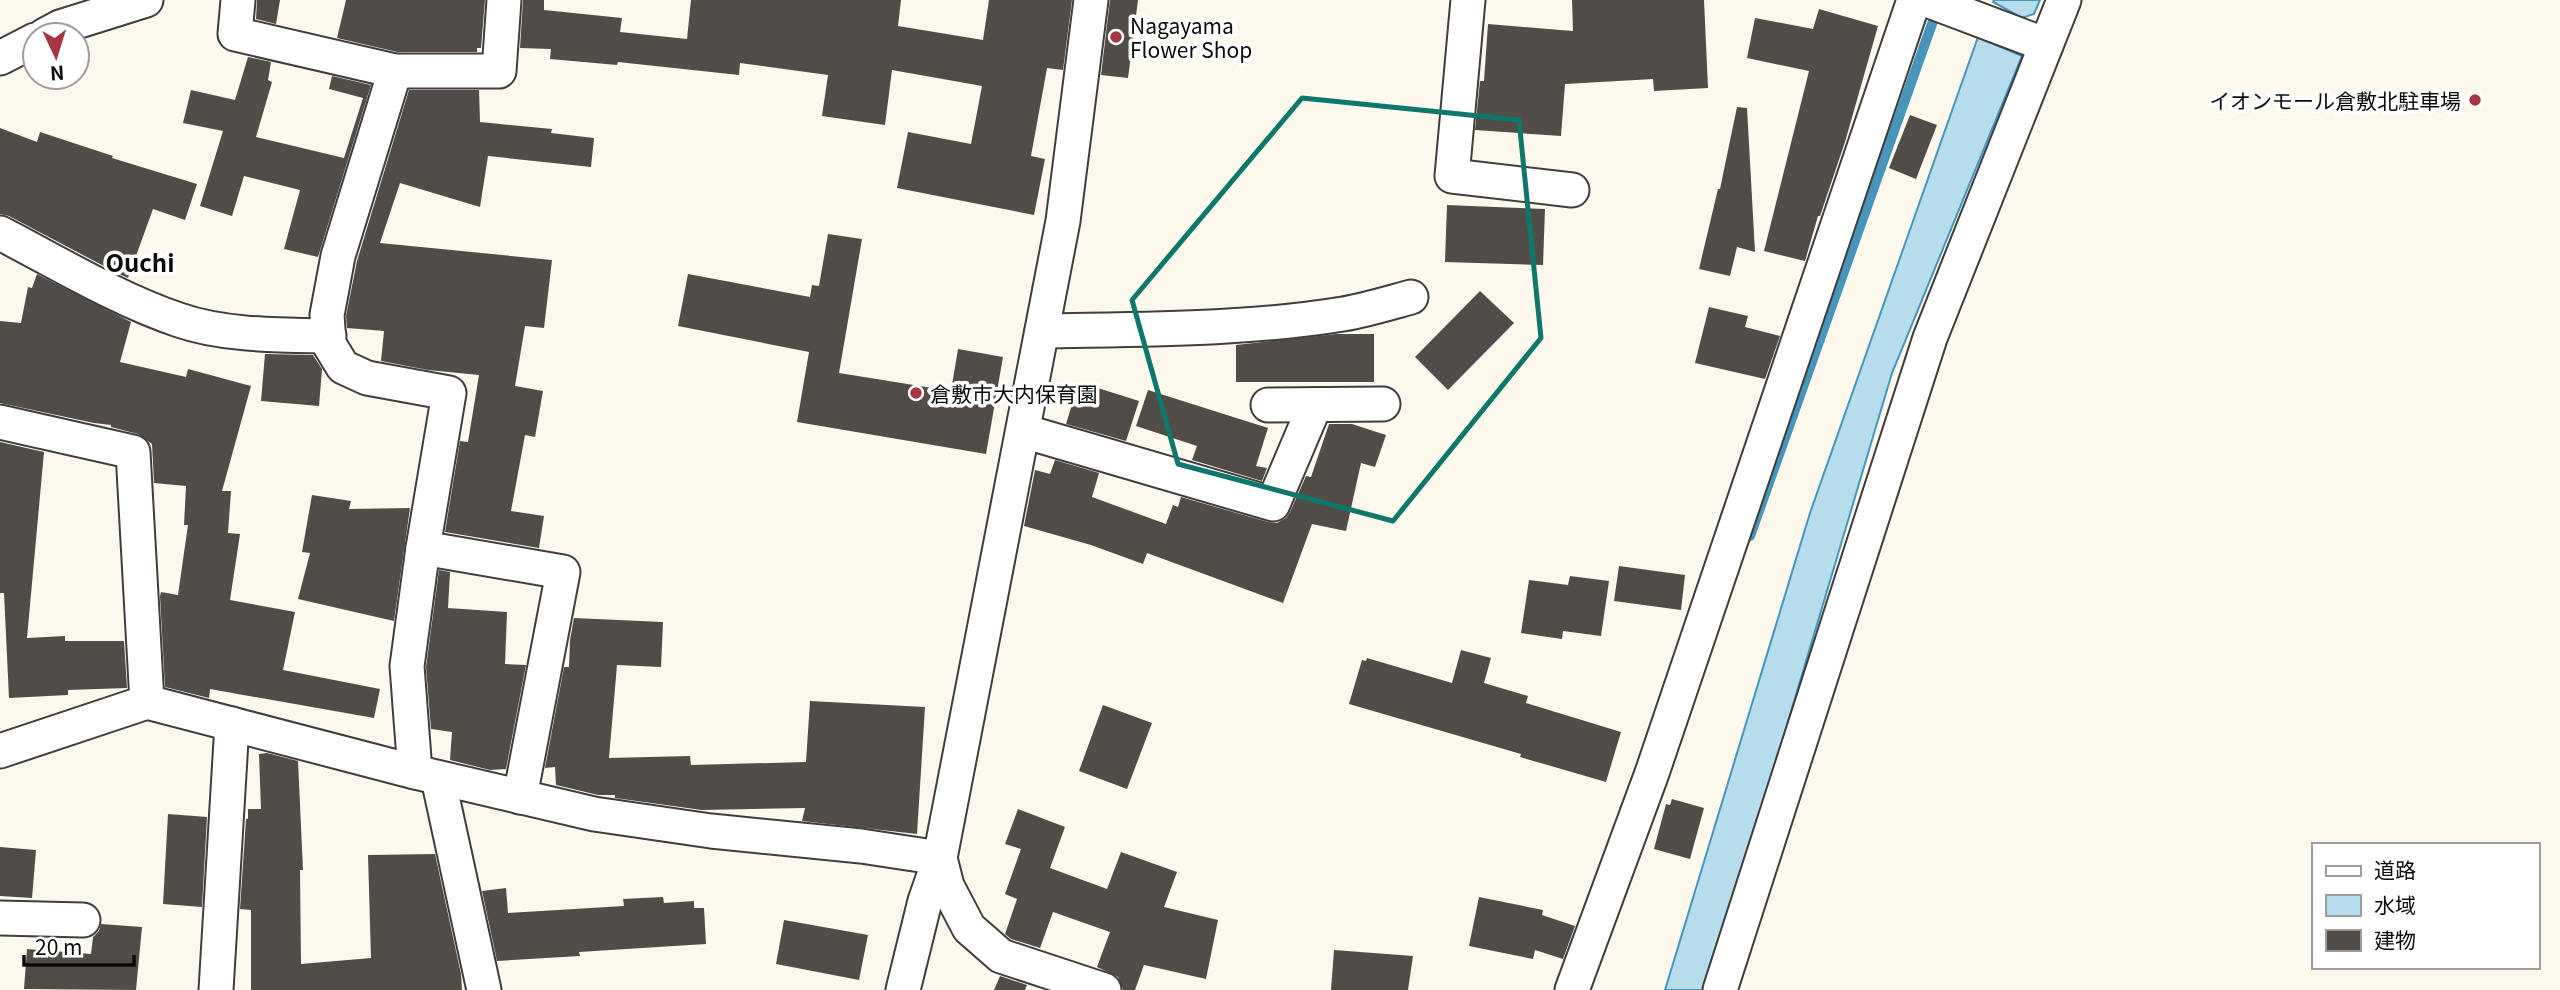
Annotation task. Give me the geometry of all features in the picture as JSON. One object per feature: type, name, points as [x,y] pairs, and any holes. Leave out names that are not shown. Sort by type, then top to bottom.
[{"type":"street","points":[[78,21],[146,0]]},
{"type":"street","points":[[238,0],[234,34],[395,71],[499,71],[504,0]]},
{"type":"street","points":[[903,990],[925,901],[940,858],[1063,221],[1090,0]]},
{"type":"street","points":[[1468,0],[1452,176],[1572,190]]},
{"type":"street","points":[[1572,990],[1652,773],[1914,0]]},
{"type":"street","points":[[1927,0],[2039,43]]},
{"type":"street","points":[[1720,990],[1930,338],[2039,43],[2064,0]]},
{"type":"street","points":[[0,58],[21,47]]},
{"type":"street","points":[[395,71],[338,256],[327,315],[329,344],[343,367],[367,378],[449,393],[423,548],[407,666],[426,775],[484,990]]},
{"type":"street","points":[[0,233],[129,299],[181,321],[250,334],[329,336]]},
{"type":"street","points":[[1042,331],[1194,328],[1284,320],[1344,314],[1411,297]]},
{"type":"street","points":[[1268,405],[1383,404]]},
{"type":"street","points":[[1023,431],[1272,504],[1315,405]]},
{"type":"street","points":[[0,422],[132,452],[147,702]]},
{"type":"street","points":[[423,548],[563,572],[520,797]]},
{"type":"street","points":[[0,751],[147,702],[426,775],[594,814],[711,831],[861,846],[940,858]]},
{"type":"street","points":[[216,990],[232,724]]},
{"type":"street","points":[[940,858],[947,886],[969,928],[1001,956],[1104,990]]},
{"type":"street","points":[[0,918],[83,920]]},
{"type":"highlighted area","points":[[1302,98],[1519,120],[1541,338],[1393,521],[1178,464],[1132,300]]},
{"type":"water","points":[[2040,0],[2034,14],[2022,18],[1993,2]]},
{"type":"water","points":[[1978,37],[2022,56],[1892,373],[1708,990],[1665,990],[1810,513]]},
{"type":"building","points":[[257,0],[280,0],[276,24],[256,19]]},
{"type":"building","points":[[346,0],[485,0],[481,48],[477,48],[477,52],[397,52],[337,38]]},
{"type":"building","points":[[523,0],[544,0],[544,10],[622,18],[620,32],[687,39],[691,0],[901,0],[898,26],[983,40],[989,0],[1072,0],[1063,70],[1047,68],[1031,156],[1045,159],[1034,215],[897,188],[908,132],[971,144],[982,86],[892,70],[885,125],[822,116],[828,75],[740,63],[739,75],[618,62],[617,65],[550,59],[551,49],[520,48]]},
{"type":"building","name":"Nagayama Flower Shop","points":[[1110,0],[1138,0],[1128,78],[1101,75]]},
{"type":"building","points":[[1572,0],[1704,0],[1708,88],[1654,91],[1653,79],[1565,84],[1561,136],[1475,130],[1480,81],[1484,81],[1488,24],[1573,31]]},
{"type":"building","points":[[1819,9],[1878,26],[1845,142],[1805,261],[1764,251],[1809,71],[1747,58],[1755,18],[1813,29]]},
{"type":"building","points":[[248,57],[271,62],[268,80],[272,82],[256,137],[344,158],[363,98],[329,89],[332,76],[371,85],[318,257],[284,249],[300,190],[244,176],[232,216],[200,206],[223,131],[183,123],[191,90],[235,100]]},
{"type":"building","points":[[409,90],[479,90],[480,122],[552,129],[551,133],[594,138],[591,167],[488,156],[480,207],[400,183],[380,243],[552,260],[544,328],[525,326],[515,386],[543,391],[535,437],[525,435],[511,511],[544,516],[539,548],[445,532],[460,441],[468,442],[479,375],[428,370],[381,361],[384,331],[347,328],[346,316],[357,261]]},
{"type":"building","points":[[1737,107],[1747,108],[1755,252],[1737,247],[1730,276],[1699,269],[1720,189]]},
{"type":"building","points":[[1910,115],[1937,125],[1916,179],[1889,168]]},
{"type":"building","points":[[0,128],[37,142],[40,132],[197,184],[185,220],[153,209],[128,278],[119,274],[9,216],[0,214]]},
{"type":"building","points":[[1447,205],[1545,209],[1543,265],[1445,262]]},
{"type":"building","points":[[828,234],[862,239],[839,373],[951,391],[958,349],[1003,357],[986,454],[797,422],[809,352],[678,326],[688,274],[810,297],[812,285],[819,286]]},
{"type":"building","points":[[37,274],[131,322],[120,362],[186,377],[188,369],[251,386],[222,491],[231,491],[228,533],[240,534],[230,600],[295,612],[283,670],[380,689],[374,718],[210,689],[209,698],[165,687],[160,596],[161,592],[178,595],[188,525],[184,525],[186,486],[154,483],[152,444],[138,434],[111,425],[0,403],[0,321],[21,323],[28,287],[32,288]]},
{"type":"building","points":[[1480,291],[1514,323],[1448,390],[1415,357]]},
{"type":"building","points":[[1709,307],[1748,316],[1745,327],[1780,336],[1765,379],[1695,363]]},
{"type":"building","points":[[1336,334],[1374,334],[1374,382],[1236,382],[1236,345]]},
{"type":"building","points":[[265,354],[313,355],[322,369],[319,406],[261,401]]},
{"type":"building","points":[[1079,382],[1139,401],[1126,441],[1066,424]]},
{"type":"building","points":[[1148,390],[1268,428],[1256,466],[1267,468],[1262,481],[1192,460],[1197,446],[1136,426]]},
{"type":"building","points":[[1329,424],[1352,424],[1386,435],[1375,467],[1361,463],[1346,531],[1312,524],[1283,603],[1147,553],[1143,564],[1091,545],[1024,526],[1035,470],[1050,474],[1055,460],[1099,473],[1092,497],[1166,524],[1173,505],[1178,507],[1181,497],[1277,523],[1290,512],[1306,476],[1311,477]]},
{"type":"building","points":[[0,442],[44,452],[27,638],[65,636],[65,641],[124,641],[127,688],[68,690],[68,695],[9,698],[4,593],[0,593]]},
{"type":"building","points":[[312,495],[351,501],[349,509],[410,508],[394,621],[298,599],[310,553],[302,552]]},
{"type":"building","points":[[1619,566],[1685,575],[1681,610],[1614,601]]},
{"type":"building","points":[[439,570],[450,572],[448,608],[507,612],[505,664],[526,665],[506,769],[490,770],[450,760],[452,732],[431,729],[426,667]]},
{"type":"building","points":[[1570,576],[1609,581],[1601,636],[1563,631],[1562,639],[1521,633],[1529,580],[1568,585]]},
{"type":"building","points":[[574,618],[663,622],[661,667],[617,665],[609,758],[690,756],[691,765],[806,762],[810,701],[925,707],[917,834],[802,821],[805,808],[702,810],[615,798],[615,795],[598,795],[556,785],[555,767],[545,768],[564,667],[569,667]]},
{"type":"building","points":[[1461,650],[1491,658],[1484,683],[1528,696],[1526,703],[1621,732],[1606,782],[1520,757],[1521,754],[1349,704],[1362,660],[1366,661],[1367,658],[1452,683]]},
{"type":"building","points":[[1103,705],[1152,723],[1127,789],[1079,771]]},
{"type":"building","points":[[267,753],[298,761],[303,870],[300,870],[301,964],[371,958],[368,855],[435,854],[461,974],[462,990],[251,990],[251,910],[240,909],[246,819],[248,809],[261,809],[259,754]]},
{"type":"building","points":[[1672,799],[1704,808],[1690,859],[1654,849],[1666,804],[1670,805]]},
{"type":"building","points":[[1018,809],[1065,827],[1050,868],[1107,889],[1121,852],[1177,872],[1164,907],[1218,920],[1206,979],[1144,965],[1135,990],[1123,990],[1118,977],[1097,967],[1110,932],[1053,912],[1040,948],[1011,939],[1005,934],[1017,899],[1005,894],[1021,849],[1005,844]]},
{"type":"building","points":[[168,814],[207,817],[202,907],[163,904]]},
{"type":"building","points":[[0,847],[36,850],[32,898],[0,896]]},
{"type":"building","points":[[506,888],[508,913],[624,906],[623,899],[663,897],[664,903],[694,901],[694,908],[704,908],[706,944],[579,952],[580,956],[497,961],[482,891]]},
{"type":"building","points":[[1479,897],[1543,910],[1542,915],[1575,926],[1563,959],[1535,950],[1533,959],[1469,946]]},
{"type":"building","points":[[784,920],[868,935],[859,980],[776,964]]},
{"type":"building","points":[[101,924],[142,927],[136,990],[24,989],[27,949],[91,954],[93,937]]},
{"type":"building","points":[[1334,950],[1413,956],[1408,990],[1331,990]]},
{"type":"building","points":[[1000,976],[1027,985],[1025,990],[994,990]]},
{"type":"waterway","points":[[1750,536],[1938,7]]},
{"type":"place","name":"Nagayama Flower Shop","points":[[1116,37]]},
{"type":"place","name":"イオンモール倉敷北駐車場","points":[[2475,100]]},
{"type":"place","name":"倉敷市大内保育園","points":[[916,393]]},
{"type":"district","name":"Ouchi","points":[[140,261]]}]
